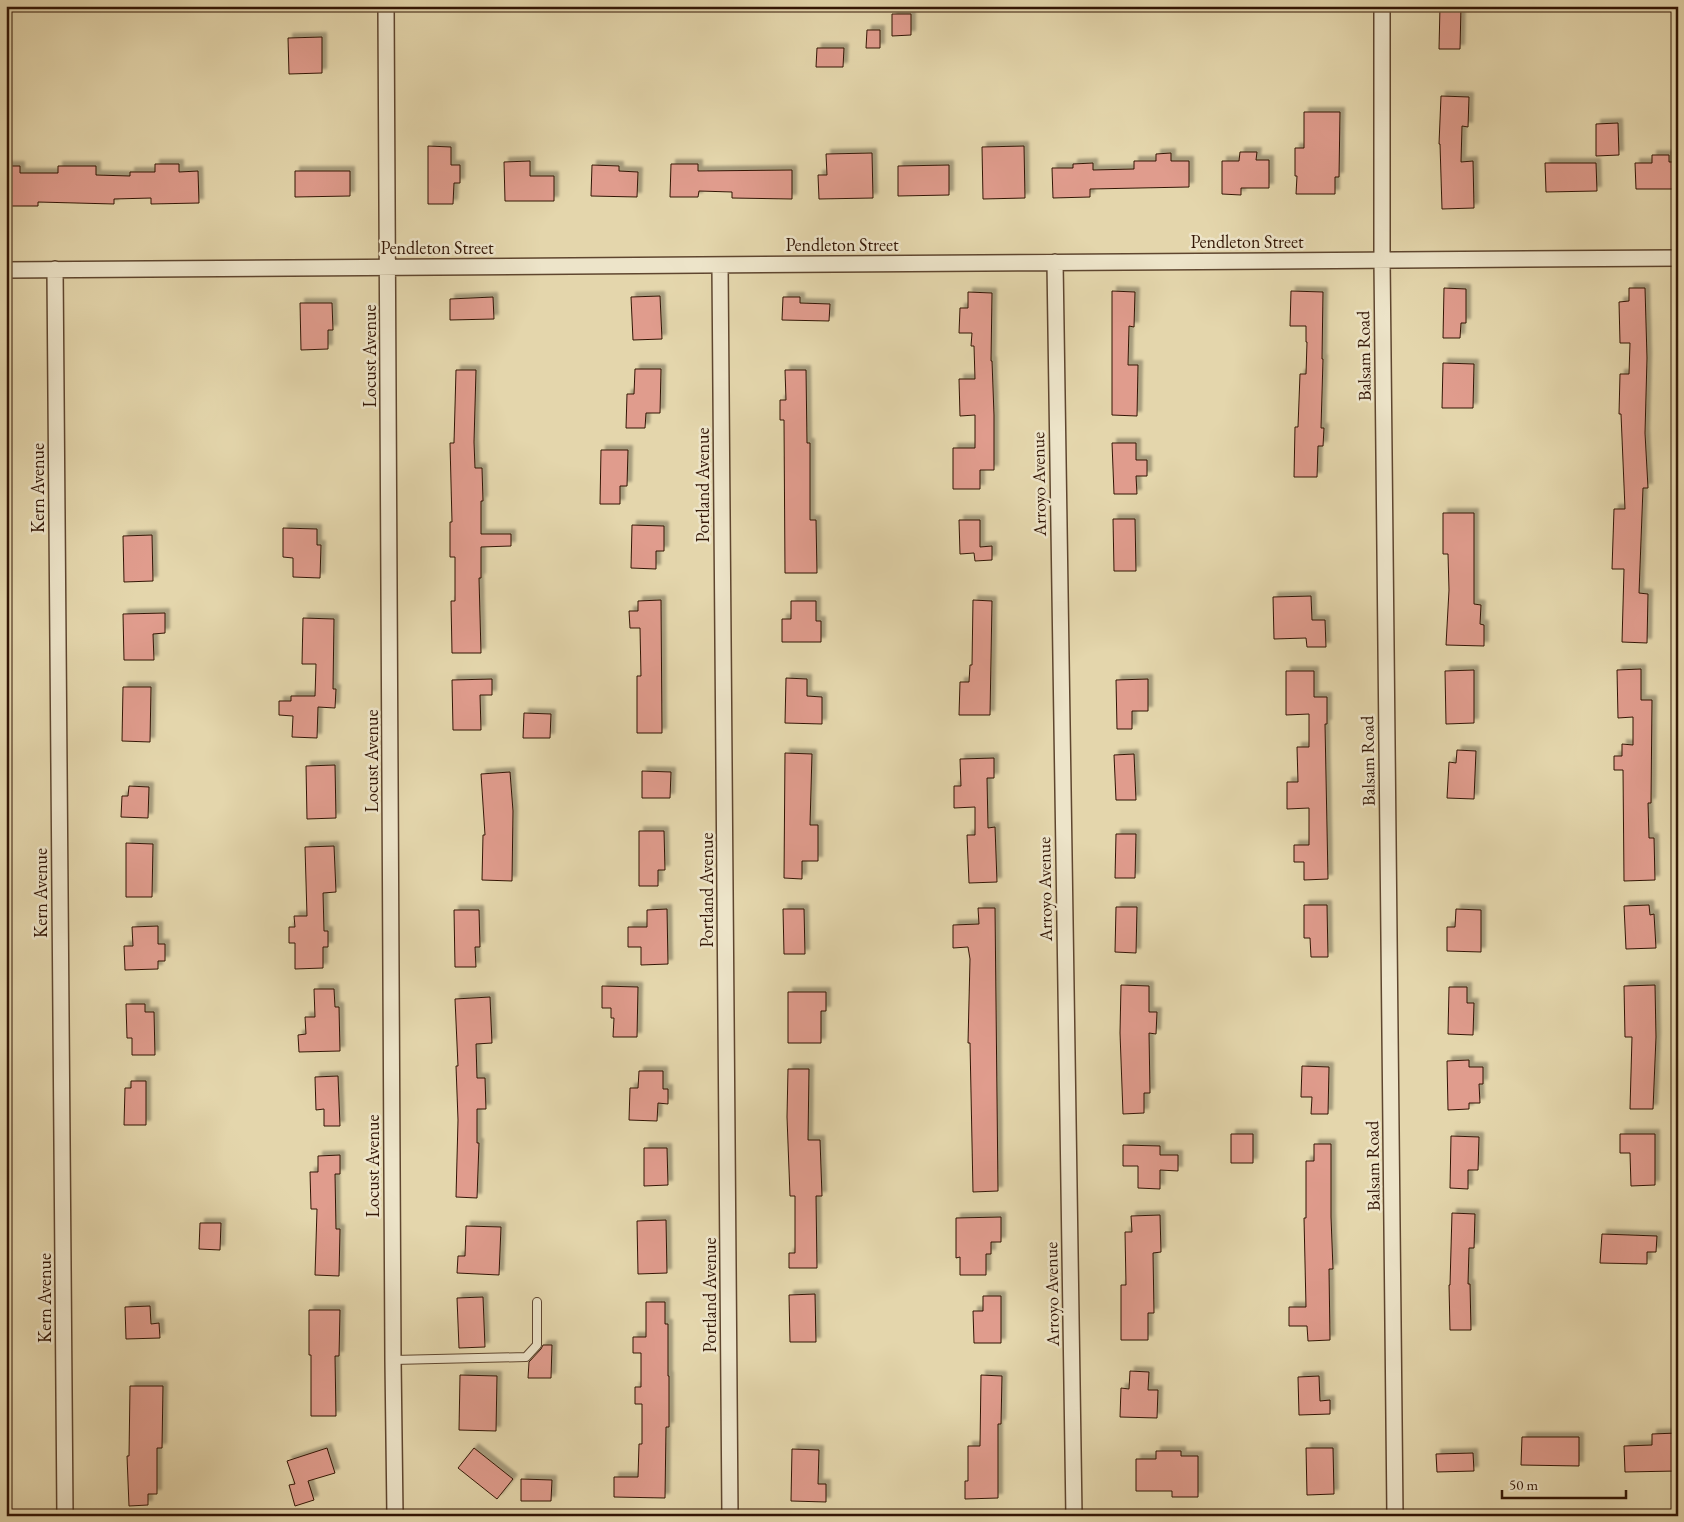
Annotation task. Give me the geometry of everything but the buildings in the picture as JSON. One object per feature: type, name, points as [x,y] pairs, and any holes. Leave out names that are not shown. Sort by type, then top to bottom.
[{"type":"street","name":"Locust Avenue","points":[[386,6],[393,1360],[396,1516]]},
{"type":"street","name":"Balsam Road","points":[[1382,6],[1382,260],[1395,1516]]},
{"type":"street","name":"Pendleton Street","points":[[6,270],[1678,258]]},
{"type":"street","name":"Arroyo Avenue","points":[[1055,262],[1074,1516]]},
{"type":"street","name":"Portland Avenue","points":[[720,265],[730,1516]]},
{"type":"street","name":"Kern Avenue","points":[[55,269],[65,1516]]},
{"type":"lane","points":[[393,1360],[526,1357],[537,1345],[537,1302]]}]
